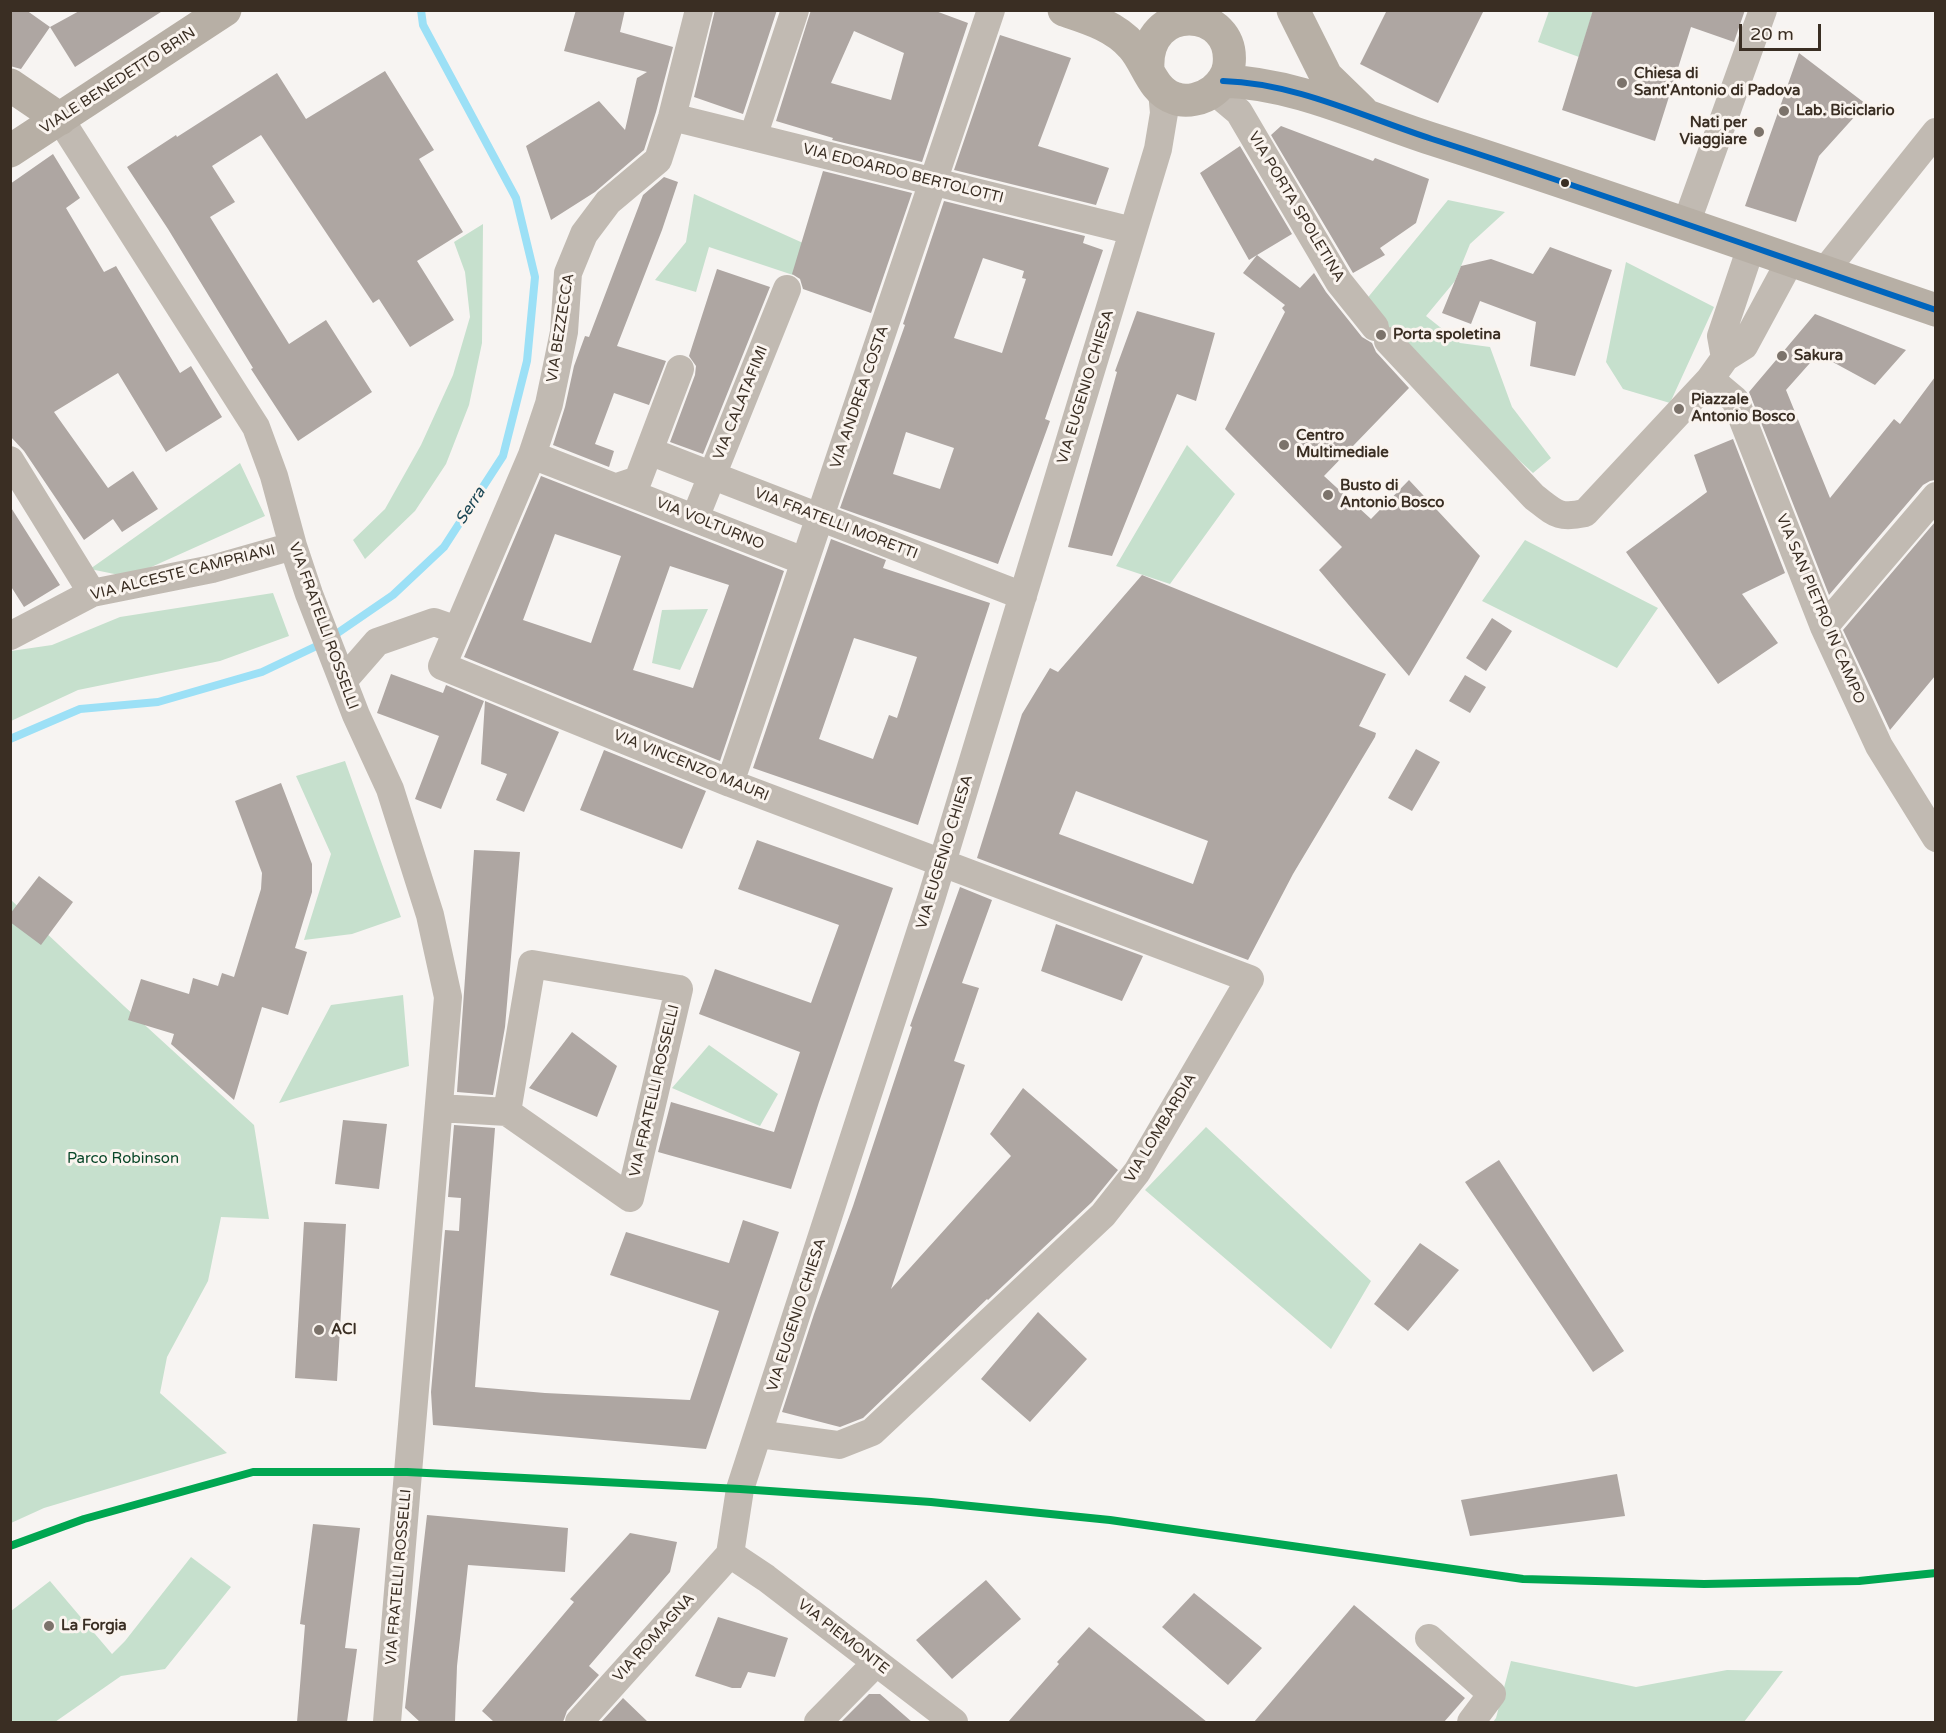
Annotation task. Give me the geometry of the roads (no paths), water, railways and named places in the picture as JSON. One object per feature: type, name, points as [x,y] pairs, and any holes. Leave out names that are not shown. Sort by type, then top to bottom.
[{"type":"street","name":"VIALE BENEDETTO BRIN","points":[[10,151],[225,10]]},
{"type":"street","name":"VIA BEZZECCA","points":[[442,666],[532,455],[549,404],[564,332],[568,273],[584,234],[608,202],[658,160],[672,117],[699,10]]},
{"type":"street","points":[[753,137],[795,10]]},
{"type":"street","name":"VIA ANDREA COSTA","points":[[730,783],[991,10]]},
{"type":"street","points":[[1293,10],[1326,76],[1368,116]]},
{"type":"street","points":[[1686,224],[1763,10]]},
{"type":"street","points":[[1067,11],[1109,27],[1131,45],[1155,80],[1174,99],[1186,100],[1217,81],[1249,82],[1293,93],[1566,182],[1935,310]]},
{"type":"street","points":[[1109,27],[1142,27],[1188,17],[1210,23],[1227,43],[1217,81]]},
{"type":"street","points":[[1155,80],[1147,55],[1150,42],[1157,31],[1188,17]]},
{"type":"street","name":"VIA EUGENIO CHIESA","points":[[730,1554],[740,1489],[942,863],[1158,149],[1164,113],[1155,80]]},
{"type":"street","name":"VIA EUGENIO CHIESA","points":[[1158,149],[1181,116],[1217,81]]},
{"type":"street","name":"VIA PORTA SPOLETINA","points":[[1217,81],[1239,112],[1339,282],[1381,334],[1534,497],[1549,509],[1566,517],[1585,513],[1717,368]]},
{"type":"street","points":[[10,85],[60,119]]},
{"type":"street","name":"VIA EDOARDO BERTOLOTTI","points":[[672,117],[1133,231]]},
{"type":"street","name":"VIA FRATELLI ROSSELLI","points":[[60,119],[256,427],[274,476],[309,594],[338,671],[390,789],[430,915],[448,997],[387,1722]]},
{"type":"street","points":[[1824,272],[1935,132]]},
{"type":"street","points":[[1717,368],[1721,336],[1750,247]]},
{"type":"street","points":[[1717,368],[1744,346],[1790,261]]},
{"type":"street","name":"VIA CALATAFIMI","points":[[695,518],[788,289]]},
{"type":"street","name":"VIA SAN PIETRO IN CAMPO","points":[[1717,368],[1734,400],[1824,627],[1879,746],[1935,838]]},
{"type":"street","points":[[616,487],[638,480],[680,369]]},
{"type":"street","name":"VIA FRATELLI MORETTI","points":[[650,451],[1023,596]]},
{"type":"street","name":"VIA VOLTURNO","points":[[532,455],[804,561]]},
{"type":"street","points":[[10,460],[92,593]]},
{"type":"street","points":[[1824,627],[1935,496]]},
{"type":"street","name":"VIA ALCESTE CAMPRIANI","points":[[10,636],[92,593],[212,569],[293,546]]},
{"type":"street","points":[[338,671],[377,642],[434,622],[457,630]]},
{"type":"street","name":"VIA VINCENZO MAURI","points":[[442,666],[730,783],[942,863]]},
{"type":"street","name":"VIA LOMBARDIA","points":[[758,1434],[839,1445],[872,1432],[1103,1215],[1137,1172],[1250,979],[942,863]]},
{"type":"street","name":"VIA FRATELLI ROSSELLI","points":[[532,964],[679,989],[630,1198],[507,1112],[532,964]]},
{"type":"street","points":[[439,1108],[507,1112]]},
{"type":"street","name":"VIA PIEMONTE","points":[[730,1554],[766,1578],[954,1722]]},
{"type":"street","name":"VIA ROMAGNA","points":[[579,1722],[730,1554]]},
{"type":"street","points":[[1430,1638],[1492,1694],[1471,1722]]},
{"type":"street","points":[[818,1722],[876,1663]]},
{"type":"waterway","name":"Serra","points":[[10,739],[80,709],[158,702],[262,672],[323,643],[393,595],[444,547],[503,456],[527,361],[535,277],[516,198],[423,25],[421,10]]},
{"type":"place","name":"Chiesa di Sant'Antonio di Padova","points":[[1622,83]]},
{"type":"place","name":"Lab. Biciclario","points":[[1784,111]]},
{"type":"place","name":"Nati per Viaggiare","points":[[1759,132]]},
{"type":"place","name":"Porta spoletina","points":[[1381,335]]},
{"type":"place","name":"Sakura","points":[[1782,356]]},
{"type":"place","name":"Piazzale Antonio Bosco","points":[[1679,409]]},
{"type":"place","name":"Centro Multimediale","points":[[1284,445]]},
{"type":"place","name":"Busto di Antonio Bosco","points":[[1328,495]]},
{"type":"place","name":"ACI","points":[[319,1330]]},
{"type":"place","name":"La Forgia","points":[[49,1626]]},
{"type":"park label","name":"Parco Robinson","points":[[123,1159]]}]
